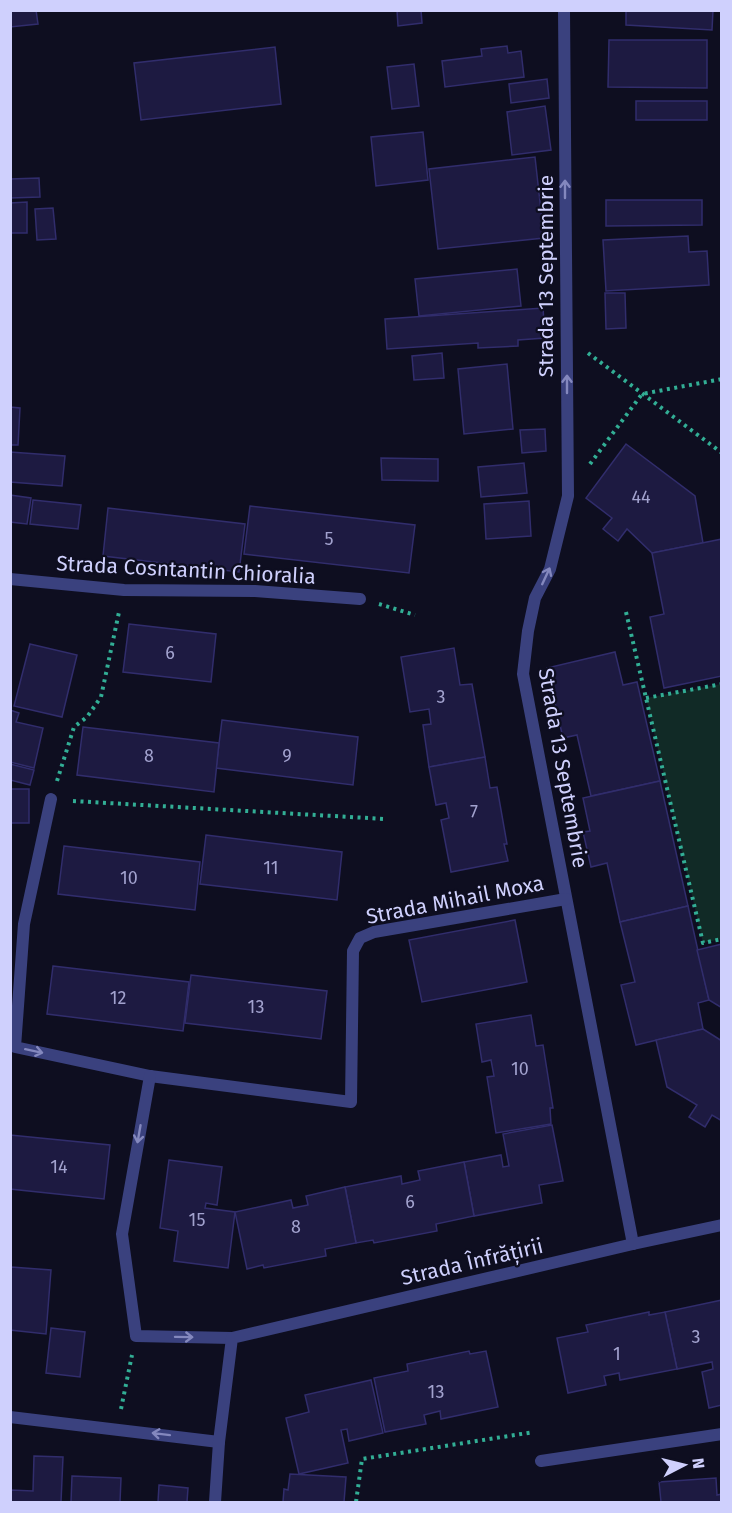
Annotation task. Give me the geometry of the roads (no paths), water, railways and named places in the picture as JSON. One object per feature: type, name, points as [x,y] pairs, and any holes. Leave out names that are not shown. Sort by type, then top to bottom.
[{"type":"street","name":"Strada 13 Septembrie","points":[[564,10],[568,496],[550,569],[535,598],[523,674],[633,1244]]},
{"type":"street","name":"Strada Cosntantin Chioralia","points":[[10,579],[124,590],[255,591],[360,598]]},
{"type":"street","name":"Strada Mihail Moxa","points":[[51,799],[24,924],[15,1047],[150,1076],[351,1102],[353,951],[360,938],[374,932],[566,899]]},
{"type":"street","points":[[10,921],[24,924]]},
{"type":"street","points":[[150,1076],[122,1234],[136,1336],[232,1338],[219,1442],[215,1503]]},
{"type":"street","name":"Strada Înfrățirii","points":[[232,1338],[722,1225]]},
{"type":"street","points":[[10,1417],[219,1442]]},
{"type":"street","points":[[541,1461],[722,1434]]}]
